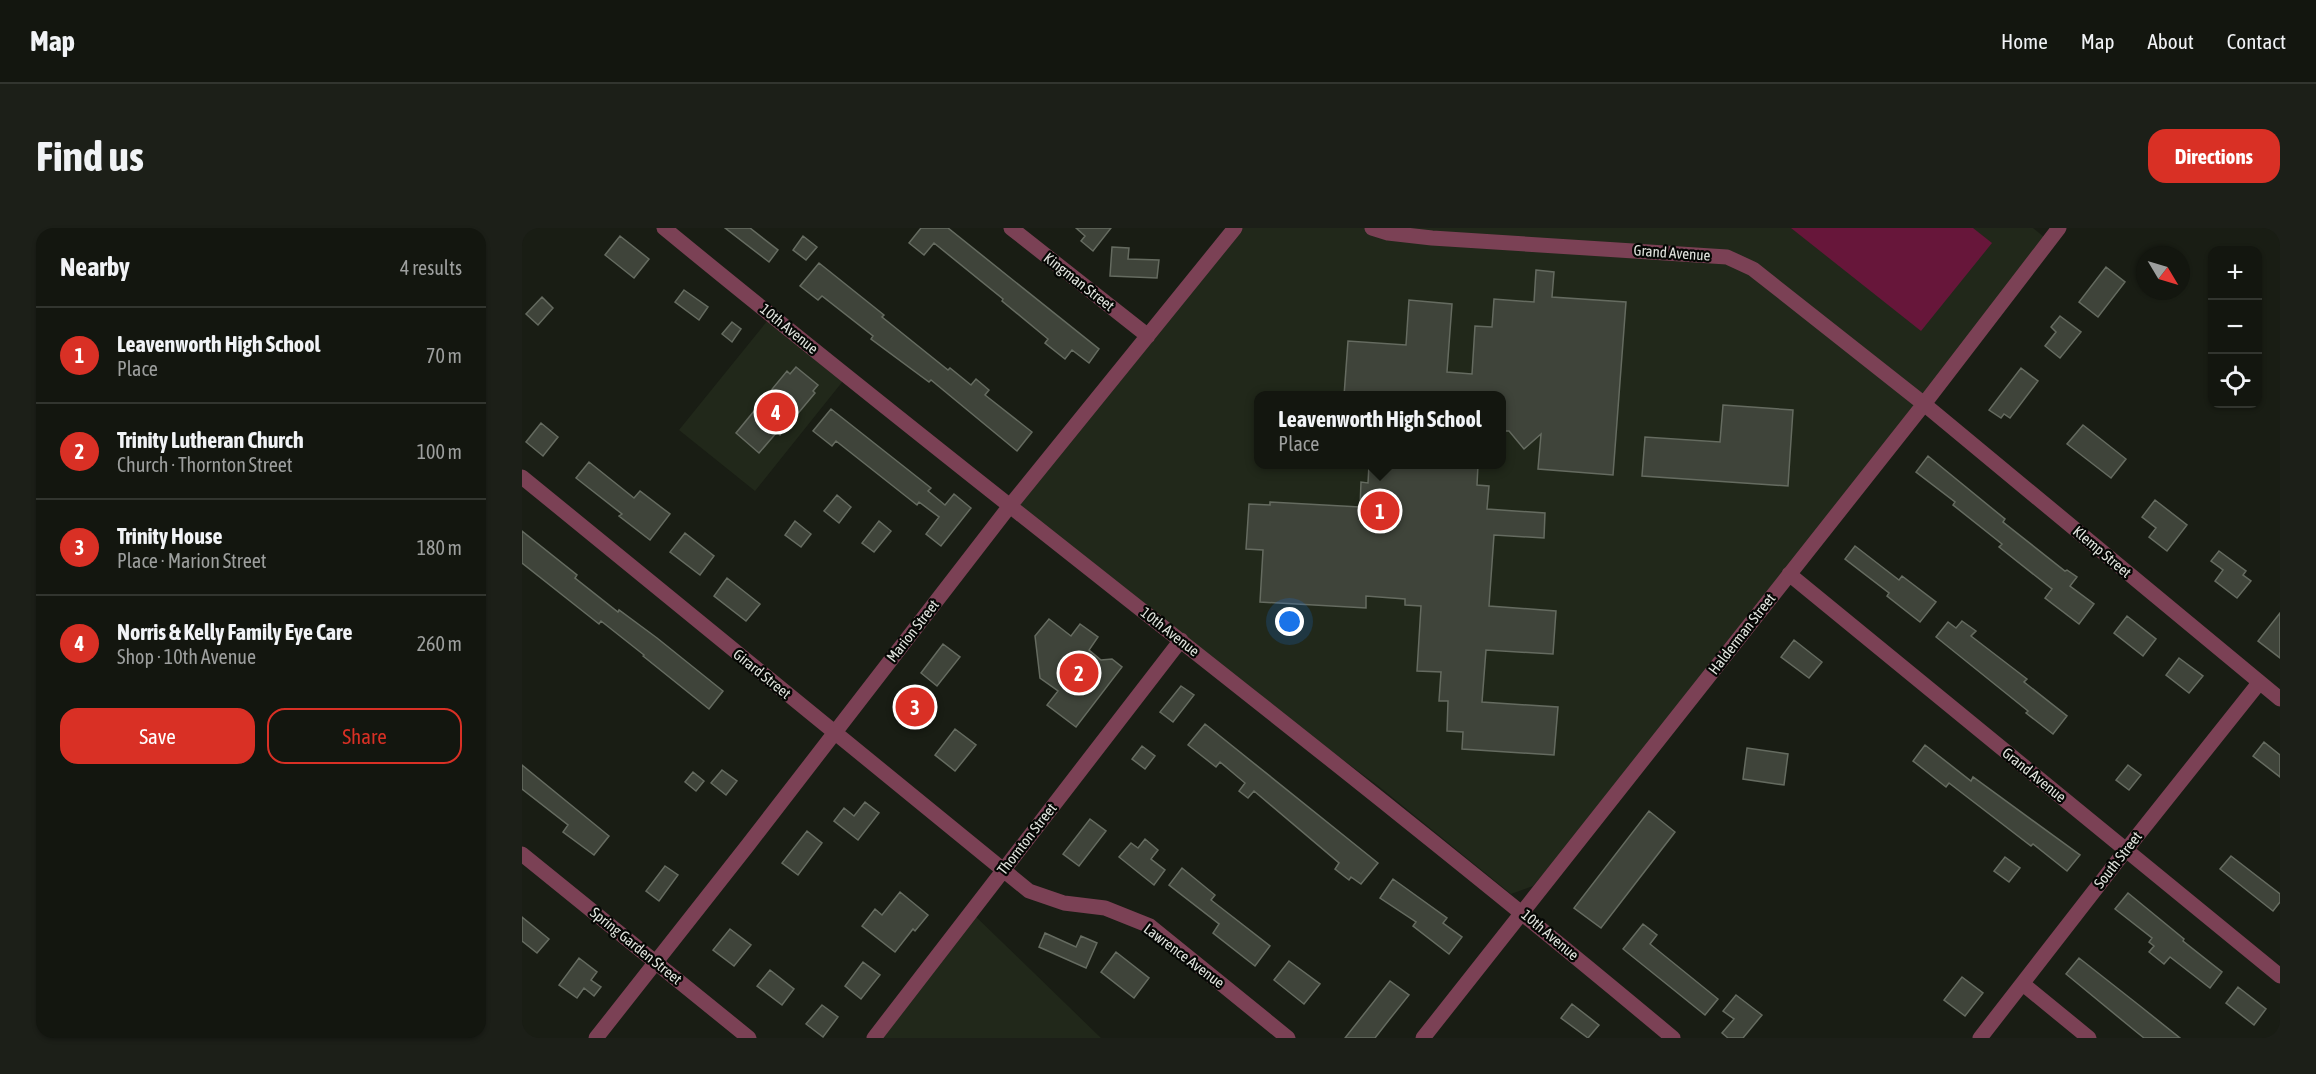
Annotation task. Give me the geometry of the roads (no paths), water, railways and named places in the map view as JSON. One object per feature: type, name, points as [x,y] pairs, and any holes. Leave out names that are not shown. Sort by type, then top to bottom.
[{"type":"street","name":"Kingman Street","points":[[1011,228],[1148,336]]},
{"type":"street","name":"Marion Street","points":[[596,1038],[1009,507],[1235,228]]},
{"type":"street","name":"Grand Avenue","points":[[1372,228],[1388,233],[1432,238],[1727,257],[1753,269],[1924,404]]},
{"type":"street","name":"Halderman Street","points":[[1423,1038],[1924,404],[2059,228]]},
{"type":"street","name":"10th Avenue","points":[[675,231],[1009,507],[1181,640],[1523,913],[1673,1038]]},
{"type":"street","name":"Klemp Street","points":[[1924,404],[2280,699]]},
{"type":"street","name":"Girard Street","points":[[522,477],[1002,871]]},
{"type":"street","name":"Grand Avenue","points":[[1789,574],[2280,976]]},
{"type":"street","name":"Thornton Street","points":[[874,1038],[1181,640]]},
{"type":"street","name":"South Street","points":[[1980,1038],[2259,683]]},
{"type":"street","name":"Spring Garden Street","points":[[522,854],[749,1038]]},
{"type":"street","name":"Lawrence Avenue","points":[[1002,871],[1029,891],[1064,903],[1105,908],[1150,926],[1288,1038]]},
{"type":"street","points":[[2023,984],[2089,1038]]},
{"type":"place","name":"Norris & Kelly Family Eye Care","points":[[776,412]]},
{"type":"place","name":"Leavenworth High School","points":[[1380,511]]},
{"type":"place","name":"Trinity Lutheran Church","points":[[1079,673]]},
{"type":"place","name":"Trinity House","points":[[915,707]]}]
